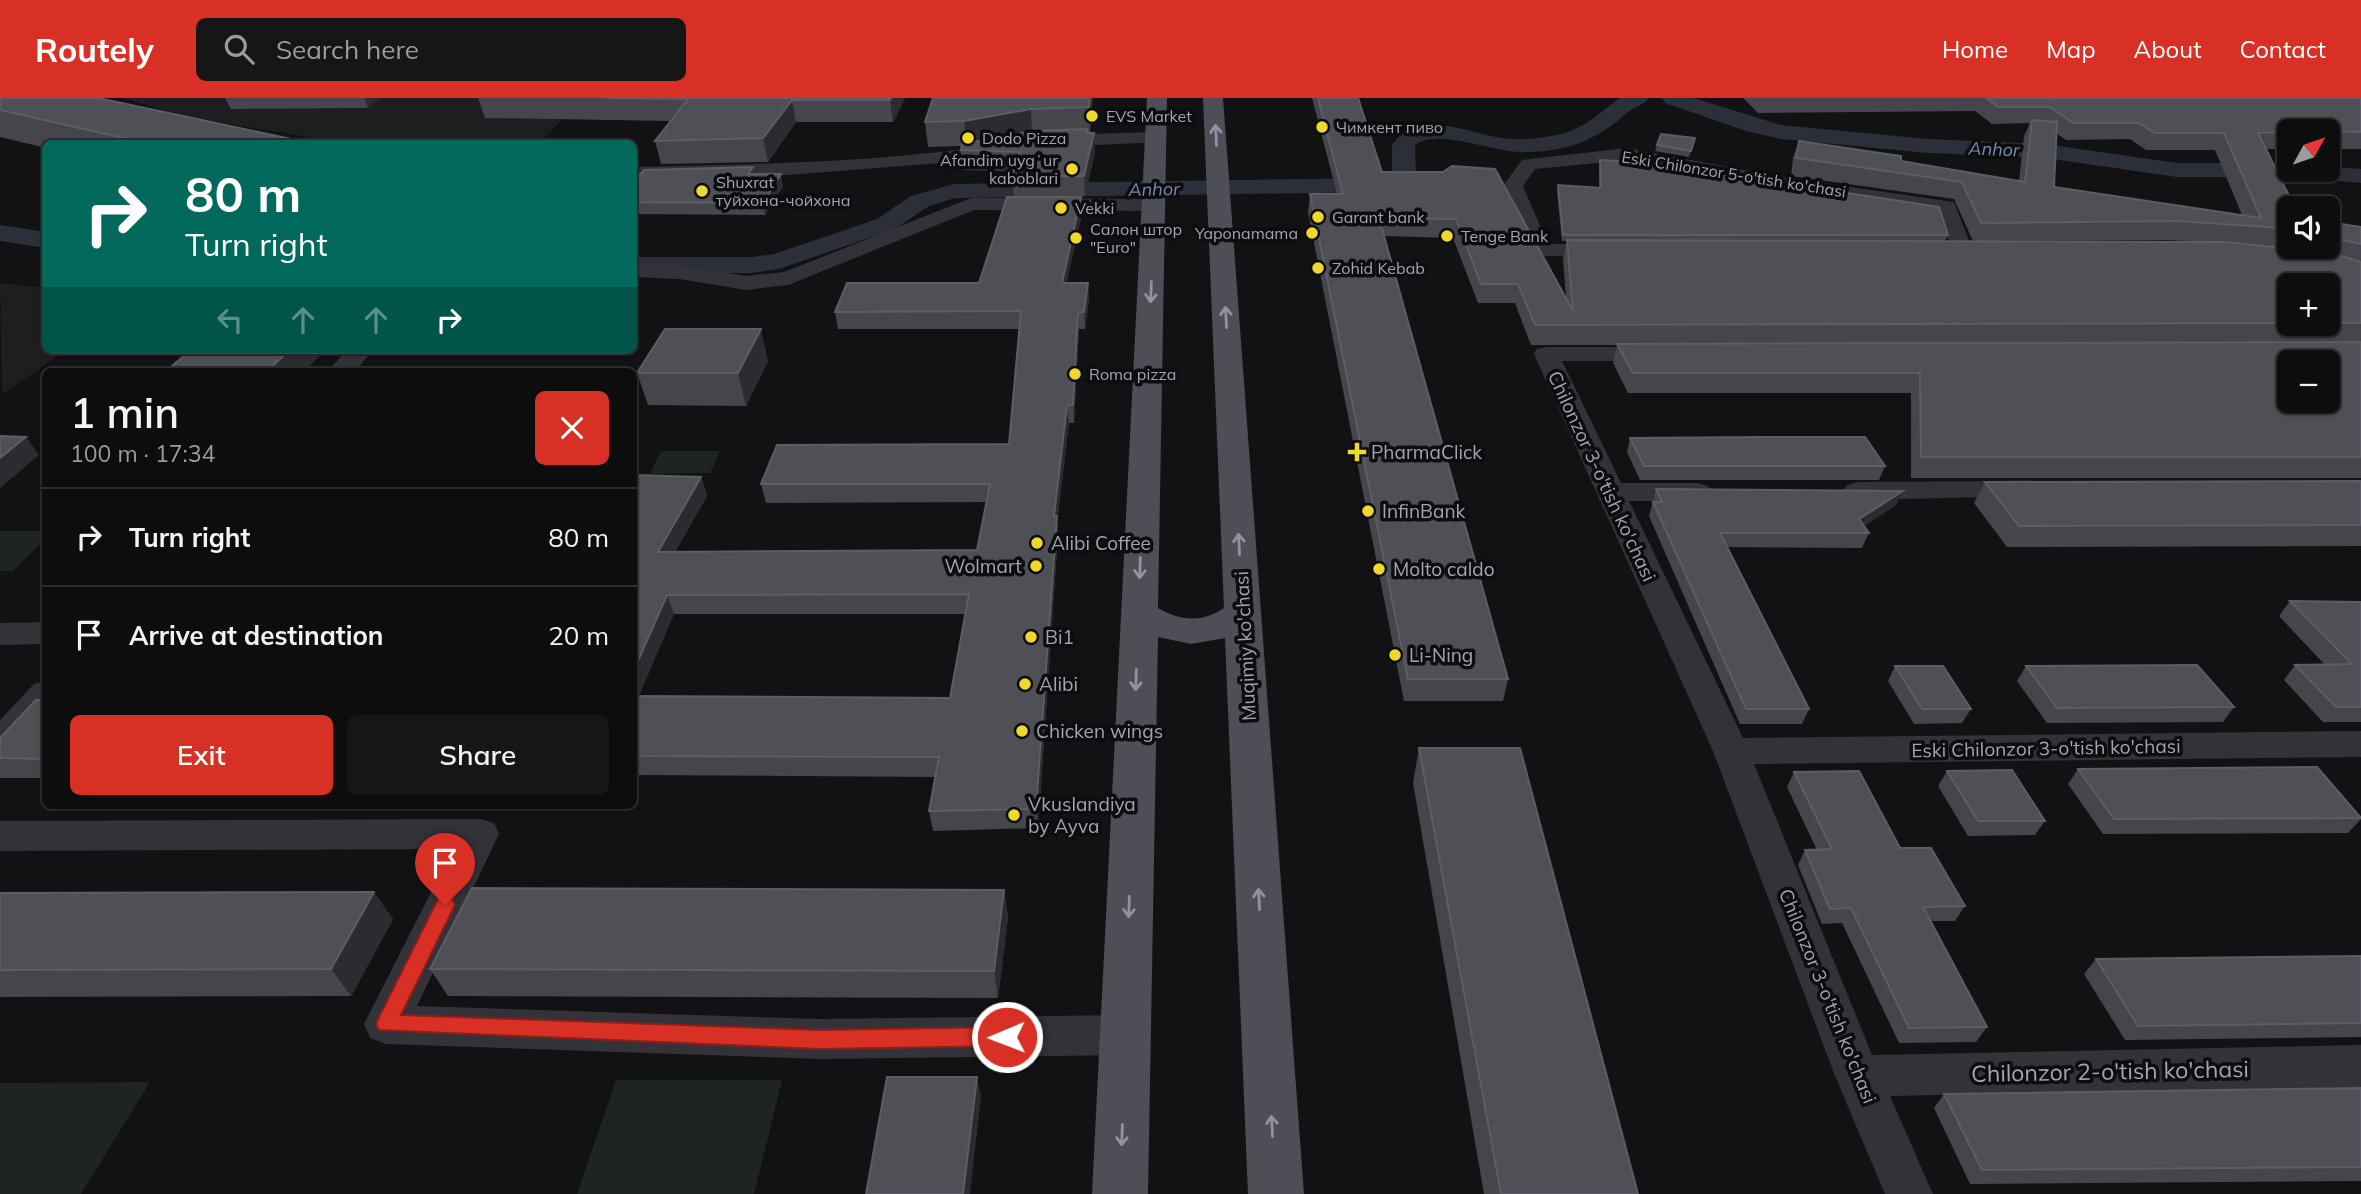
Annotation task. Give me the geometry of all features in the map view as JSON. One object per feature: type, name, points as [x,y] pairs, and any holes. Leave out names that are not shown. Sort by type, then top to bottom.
[{"type":"main road","points":[[1120,1194],[1157,98]]},
{"type":"main road","name":"Muqimiy ko'chasi","points":[[1213,98],[1276,1194]]},
{"type":"main road","points":[[1138,612],[1161,626],[1192,632],[1220,628],[1243,612]]},
{"type":"street","points":[[637,173],[774,170],[967,155],[1026,144],[1156,138]]},
{"type":"street","name":"Eski Chilonzor 5-o'tish ko'chasi","points":[[1636,251],[1541,251],[1518,204],[1513,186],[1529,163],[1627,154],[1782,183],[1947,206],[1962,251]]},
{"type":"street","points":[[637,270],[746,283],[788,278],[856,253],[971,204],[1154,193]]},
{"type":"street","points":[[1934,251],[1988,251]]},
{"type":"street","points":[[344,368],[357,354]]},
{"type":"street","name":"Chilonzor 3-o'tish ko'chasi","points":[[1693,354],[1546,354],[1731,751],[1858,1076],[1909,1194]]},
{"type":"street","points":[[1830,491],[2050,490]]},
{"type":"street","points":[[1610,492],[1720,492]]},
{"type":"street","points":[[0,634],[42,634]]},
{"type":"street","points":[[0,742],[42,697]]},
{"type":"street","name":"Eski Chilonzor 3-o'tish ko'chasi","points":[[1731,751],[2361,744]]},
{"type":"street","points":[[0,836],[480,834],[386,1024],[819,1039],[1125,1035]]},
{"type":"street","name":"Chilonzor 2-o'tish ko'chasi","points":[[1858,1076],[2361,1066]]},
{"type":"shaded area","points":[[122,98],[583,98],[543,140],[325,140],[188,117]]},
{"type":"shaded area","points":[[0,283],[42,288],[42,354],[61,354],[2,394]]},
{"type":"shaded area","points":[[661,451],[720,451],[710,473],[650,474]]},
{"type":"shaded area","points":[[0,531],[42,531],[42,543],[12,571],[0,571]]},
{"type":"shaded area","points":[[616,1080],[782,1080],[754,1194],[577,1194]]},
{"type":"shaded area","points":[[150,1082],[81,1194],[0,1194],[0,1083]]},
{"type":"building","points":[[0,98],[98,98],[296,140],[132,140],[0,110]]},
{"type":"building","points":[[607,98],[891,98],[792,100],[763,138],[655,141],[688,99]]},
{"type":"building","points":[[933,98],[1090,98],[1089,107],[1031,109],[964,121],[925,122]]},
{"type":"building","points":[[1318,98],[1358,98],[1382,172],[1443,172],[1452,166],[1495,169],[1573,311],[1567,240],[2224,242],[2277,247],[2277,259],[2340,259],[2340,255],[2361,262],[2361,323],[2340,323],[2340,273],[2277,273],[2277,323],[1535,325],[1518,284],[1481,284],[1456,219],[1379,218],[1508,679],[1408,679],[1310,194],[1343,194]]},
{"type":"building","points":[[1986,98],[2361,98],[2361,132],[2340,132],[2340,119],[2277,119],[2277,132],[2258,133],[2277,172],[2277,182],[2282,182],[2289,196],[2277,196],[2277,228],[2178,221],[1981,223],[1962,182],[1796,158],[1799,141],[1901,156],[1901,161],[2025,182],[2032,120],[2057,122],[2054,187],[2261,218],[2224,133],[2155,133],[2139,123],[2073,123],[2050,107],[1998,107]]},
{"type":"building","points":[[1087,129],[1087,133],[1094,133],[1084,176],[1012,176],[1020,152],[961,150],[962,144],[1032,131]]},
{"type":"building","points":[[1661,134],[1695,138],[1691,151],[1657,145]]},
{"type":"building","points":[[1600,160],[1650,163],[1939,207],[1948,235],[1563,235],[1558,185],[1601,188]]},
{"type":"building","points":[[753,167],[748,174],[781,174],[763,203],[637,202],[637,178],[644,170]]},
{"type":"building","points":[[1007,197],[1081,197],[1062,283],[1088,283],[1084,312],[1078,312],[1073,405],[1067,405],[1054,516],[1057,516],[1036,809],[929,811],[939,757],[637,756],[637,696],[950,698],[969,594],[667,595],[637,663],[637,475],[701,477],[658,552],[977,550],[990,484],[761,484],[777,445],[1009,444],[1021,311],[835,312],[847,283],[979,283]]},
{"type":"building","points":[[2340,224],[2361,227],[2361,244],[2340,240]]},
{"type":"building","points":[[665,329],[761,329],[738,373],[637,373]]},
{"type":"building","points":[[2361,342],[2361,457],[1921,457],[1920,373],[1633,373],[1617,344]]},
{"type":"building","points":[[186,354],[286,354],[270,368],[170,368]]},
{"type":"building","points":[[0,436],[26,437],[0,458]]},
{"type":"building","points":[[1865,437],[1885,466],[1644,466],[1630,438]]},
{"type":"building","points":[[2361,481],[2361,525],[2019,526],[1985,482]]},
{"type":"building","points":[[1656,489],[1903,491],[1859,519],[1869,533],[1720,533],[1809,709],[1746,709],[1653,502],[1662,502]]},
{"type":"building","points":[[2290,601],[2361,602],[2361,707],[2336,707],[2295,665],[2352,664]]},
{"type":"building","points":[[2197,665],[2234,707],[2057,708],[2026,666]]},
{"type":"building","points":[[1895,666],[1943,666],[1971,709],[1922,709]]},
{"type":"building","points":[[36,700],[42,700],[42,759],[0,758],[0,738]]},
{"type":"building","points":[[1419,748],[1520,748],[1638,1194],[1501,1194]]},
{"type":"building","points":[[2317,767],[2361,818],[2114,819],[2078,769]]},
{"type":"building","points":[[2012,770],[2045,821],[1978,821],[1947,771]]},
{"type":"building","points":[[1859,771],[1900,848],[1931,848],[1965,906],[1923,907],[1987,1027],[1909,1028],[1851,908],[1830,909],[1805,850],[1832,849],[1794,772]]},
{"type":"building","points":[[472,888],[1004,890],[994,971],[430,969]]},
{"type":"building","points":[[374,892],[331,969],[0,970],[0,893]]},
{"type":"building","points":[[2361,956],[2361,1023],[2138,1026],[2096,959]]},
{"type":"building","points":[[887,1077],[977,1077],[963,1194],[866,1194]]},
{"type":"building","points":[[2361,1088],[2361,1167],[1982,1170],[1944,1094]]},
{"type":"waterway","name":"Anhor","points":[[637,265],[752,265],[779,261],[886,224],[920,201],[954,191],[1387,185],[1404,175],[1403,145],[1411,137],[1436,132],[1495,144],[1554,143],[1590,132],[1626,103],[1638,98]]},
{"type":"waterway","name":"Anhor","points":[[1673,98],[1754,126],[1781,132],[1928,146],[2045,151],[2177,170],[2299,170],[2361,176]]},
{"type":"waterway","name":"Anhor","points":[[0,233],[42,239]]},
{"type":"place","name":"EVS Market","points":[[1092,116]]},
{"type":"place","name":"Чимкент пиво","points":[[1322,127]]},
{"type":"place","name":"Dodo Pizza","points":[[968,138]]},
{"type":"place","name":"Afandim uygʻur kaboblari","points":[[1072,169]]},
{"type":"place","name":"Shuxrat туйхона-чойхона","points":[[702,191]]},
{"type":"place","name":"Vekki","points":[[1061,208]]},
{"type":"place","name":"Garant bank","points":[[1318,217]]},
{"type":"place","name":"Yaponamama","points":[[1312,233]]},
{"type":"place","name":"Tenge Bank","points":[[1447,236]]},
{"type":"place","name":"Салон штор \"Euro\"","points":[[1076,238]]},
{"type":"place","name":"Zohid Kebab","points":[[1318,268]]},
{"type":"place","name":"Roma pizza","points":[[1075,374]]},
{"type":"place","name":"PharmaClick","points":[[1357,452]]},
{"type":"place","name":"InfinBank","points":[[1368,511]]},
{"type":"place","name":"Alibi Coffee","points":[[1037,543]]},
{"type":"place","name":"Wolmart","points":[[1036,566]]},
{"type":"place","name":"Molto caldo","points":[[1379,569]]},
{"type":"place","name":"Bi1","points":[[1031,637]]},
{"type":"place","name":"Li-Ning","points":[[1395,655]]},
{"type":"place","name":"Alibi","points":[[1025,684]]},
{"type":"place","name":"Chicken wings","points":[[1022,731]]},
{"type":"place","name":"Vkuslandiya by Ayva","points":[[1014,815]]},
{"type":"route","points":[[445,905],[386,1024],[819,1039],[1007,1037]]}]
